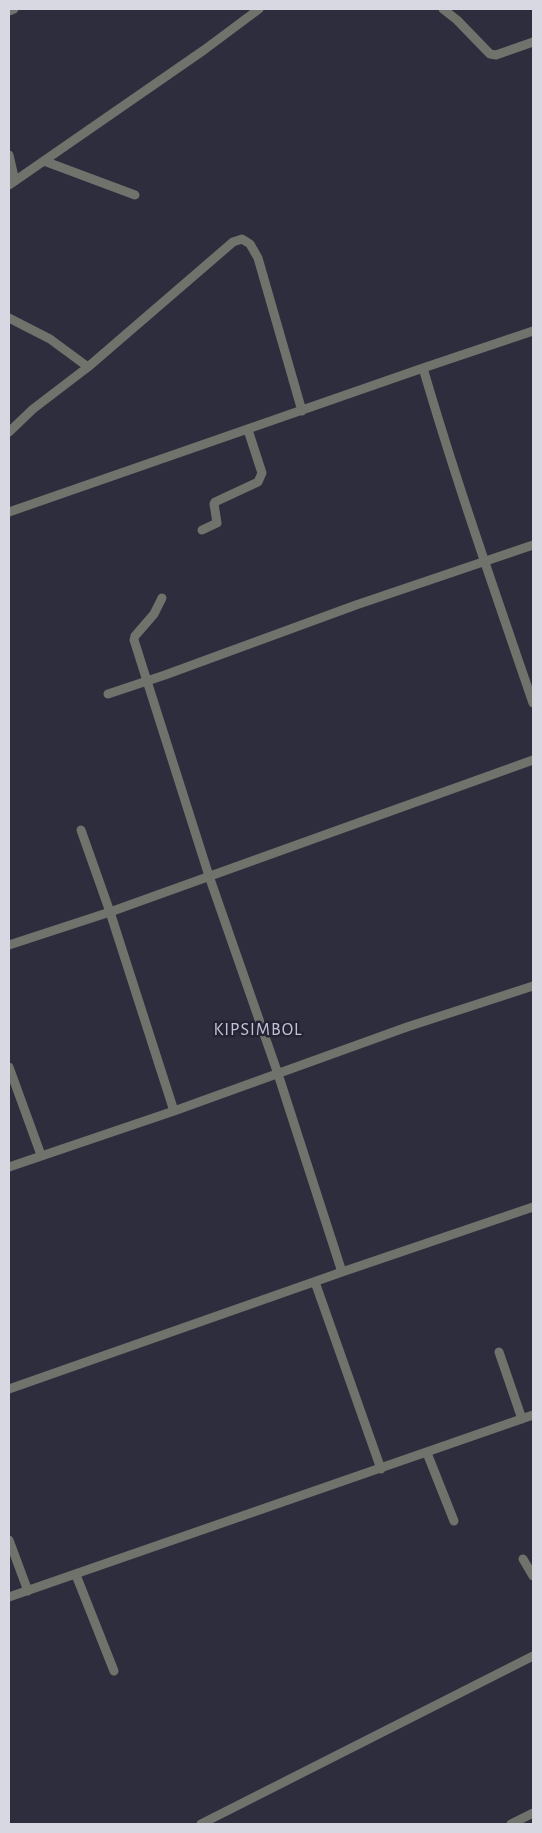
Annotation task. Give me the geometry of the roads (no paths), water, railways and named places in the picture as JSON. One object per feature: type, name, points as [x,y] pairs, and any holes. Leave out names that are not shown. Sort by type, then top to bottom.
[{"type":"street","points":[[9,11],[14,9]]},
{"type":"street","points":[[9,155],[12,183],[204,50],[259,9]]},
{"type":"street","points":[[443,9],[457,20],[490,54],[496,55],[533,42]]},
{"type":"street","points":[[44,161],[135,195]]},
{"type":"street","points":[[9,432],[33,409],[88,367],[233,242],[242,239],[250,244],[258,258],[302,411]]},
{"type":"street","points":[[9,318],[50,339],[88,367]]},
{"type":"street","points":[[9,512],[533,331]]},
{"type":"street","points":[[423,368],[484,562],[533,703]]},
{"type":"street","points":[[202,530],[216,523],[215,502],[258,482],[261,478],[262,473],[248,430]]},
{"type":"street","points":[[108,694],[348,608],[533,545]]},
{"type":"street","points":[[162,598],[154,614],[135,636],[134,640],[209,876],[278,1074],[342,1272]]},
{"type":"street","points":[[9,945],[110,912],[533,760]]},
{"type":"street","points":[[81,830],[110,912],[174,1111]]},
{"type":"street","points":[[9,1167],[174,1111],[407,1027],[533,986]]},
{"type":"street","points":[[9,1066],[41,1155]]},
{"type":"street","points":[[9,1389],[533,1207]]},
{"type":"street","points":[[315,1282],[381,1469]]},
{"type":"street","points":[[499,1352],[522,1419]]},
{"type":"street","points":[[9,1597],[533,1415]]},
{"type":"street","points":[[427,1453],[454,1521]]},
{"type":"street","points":[[9,1540],[28,1591]]},
{"type":"street","points":[[523,1558],[533,1576]]},
{"type":"street","points":[[76,1575],[114,1671]]},
{"type":"street","points":[[201,1824],[533,1656]]},
{"type":"street","points":[[511,1824],[533,1813]]},
{"type":"district","name":"KIPSIMBOL","points":[[258,1030]]}]
